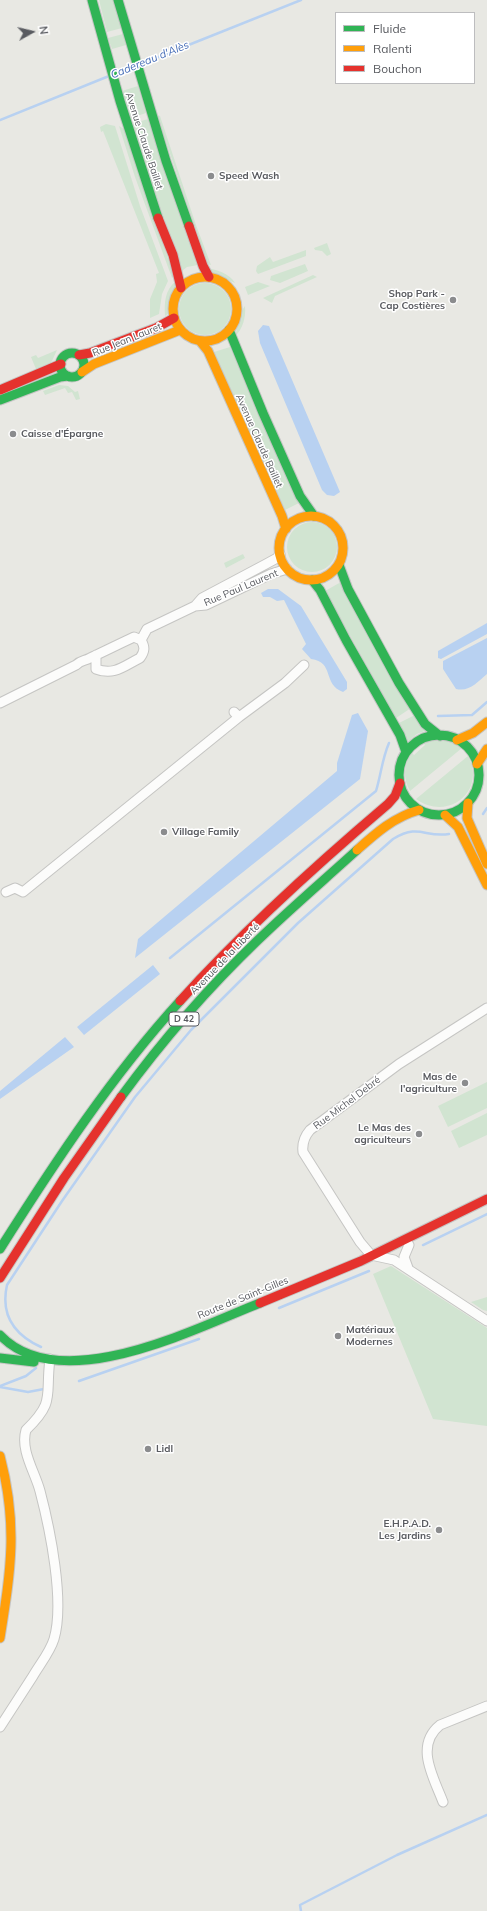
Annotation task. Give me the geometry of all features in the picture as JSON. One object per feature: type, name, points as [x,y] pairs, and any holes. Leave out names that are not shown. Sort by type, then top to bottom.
[{"type":"main road","name":"Avenue Claude Baillet","points":[[92,0],[116,91],[152,204],[179,274],[181,288]]},
{"type":"main road","name":"Avenue Claude Baillet","points":[[118,0],[131,48],[181,205],[203,266],[209,277]]},
{"type":"main road","points":[[209,277],[226,285],[235,300],[236,318],[228,330],[216,339],[200,341],[186,335],[180,330],[174,318],[174,301],[181,288],[187,282],[198,278],[209,277]]},
{"type":"main road","name":"Rue Jean Lauret","points":[[79,355],[156,328],[174,318]]},
{"type":"main road","name":"Rue Jean Lauret","points":[[82,372],[94,364],[180,330]]},
{"type":"main road","name":"Avenue Claude Baillet","points":[[228,330],[300,496],[314,516]]},
{"type":"main road","name":"Avenue Claude Baillet","points":[[200,341],[208,351],[243,432],[282,516],[286,529]]},
{"type":"main road","points":[[0,400],[60,377],[76,377],[82,372],[84,365],[79,355],[67,355],[62,360],[62,372],[68,376]]},
{"type":"main road","points":[[0,390],[61,364]]},
{"type":"main road","points":[[314,516],[331,523],[339,533],[343,549],[339,565],[326,577],[312,580],[302,579],[294,576],[287,569],[280,554],[280,540],[286,529],[298,519],[314,516]]},
{"type":"main road","points":[[339,565],[348,589],[400,683],[425,724],[440,736]]},
{"type":"main road","points":[[312,580],[320,590],[346,640],[400,735],[406,752]]},
{"type":"main road","points":[[457,740],[473,733],[487,722]]},
{"type":"main road","points":[[440,736],[457,740],[470,751],[477,764],[477,784],[473,796],[468,803],[458,810],[445,815],[430,814],[419,810],[406,798],[400,783],[399,770],[406,752],[418,741],[429,737],[440,736]]},
{"type":"main road","points":[[477,764],[487,749]]},
{"type":"main road","name":"Avenue de la Liberté","points":[[0,1249],[40,1183],[67,1144],[138,1049],[169,1013],[267,911],[388,804],[395,796],[400,783]]},
{"type":"main road","points":[[468,803],[467,818],[487,864]]},
{"type":"main road","name":"Avenue de la Liberté","points":[[0,1278],[56,1189],[97,1129],[133,1081],[189,1013],[255,944],[326,877],[390,824],[409,813],[419,810]]},
{"type":"main road","points":[[445,815],[458,827],[487,884]]},
{"type":"main road","name":"Route de Saint-Gilles","points":[[0,1335],[4,1341],[21,1351],[50,1362],[92,1360],[123,1353],[196,1328],[344,1269],[487,1199]]},
{"type":"main road","name":"Route de Saint-Gilles","points":[[0,1358],[94,1365],[120,1359],[204,1331],[329,1282],[382,1258],[487,1206]]},
{"type":"main road","points":[[0,1456],[8,1491],[12,1536],[11,1562],[0,1638]]},
{"type":"street","name":"Rue Paul Laurent","points":[[141,640],[148,629],[194,606],[202,598],[220,587],[277,558],[280,554]]},
{"type":"street","name":"Rue Paul Laurent","points":[[194,606],[206,605],[271,574],[287,569]]},
{"type":"street","points":[[0,702],[76,664],[81,660],[89,659],[134,637],[141,640],[144,649],[140,658],[112,672],[104,672],[96,668],[76,664]]},
{"type":"street","points":[[96,655],[96,668]]},
{"type":"street","points":[[6,892],[15,888],[23,892],[236,715],[285,683],[304,665]]},
{"type":"street","name":"Rue Michel Debré","points":[[372,1255],[362,1246],[302,1152],[305,1136],[310,1130],[399,1064],[487,1008]]},
{"type":"street","points":[[408,1268],[404,1257],[409,1245]]},
{"type":"street","points":[[372,1255],[394,1260],[408,1268],[487,1321]]},
{"type":"street","points":[[0,1727],[42,1662],[54,1640],[58,1620],[57,1592],[50,1529],[24,1444],[26,1430],[40,1416],[48,1399],[50,1362]]},
{"type":"street","points":[[443,1802],[426,1759],[430,1736],[440,1725],[487,1706]]},
{"type":"green space","points":[[99,0],[115,0],[122,28],[107,32]]},
{"type":"green space","points":[[123,34],[126,45],[112,49],[108,38]]},
{"type":"green space","points":[[138,86],[146,113],[131,118],[122,91]]},
{"type":"green space","points":[[157,115],[160,116],[196,225],[211,265],[207,264]]},
{"type":"green space","points":[[148,119],[198,265],[187,267],[182,271],[131,124]]},
{"type":"green space","points":[[106,124],[115,126],[140,206],[168,281],[162,294],[159,314],[150,318],[150,299],[157,282],[156,274],[159,273],[103,131],[101,132],[100,127]]},
{"type":"green space","points":[[119,126],[124,129],[174,276],[172,278],[135,177]]},
{"type":"green space","points":[[327,243],[331,254],[327,256],[322,251],[315,250],[314,248]]},
{"type":"green space","points":[[306,250],[306,256],[258,274],[256,271],[257,266],[270,257],[273,262]]},
{"type":"green space","points":[[305,264],[308,271],[280,283],[270,280],[271,276]]},
{"type":"green space","points":[[207,268],[226,274],[235,283],[211,273]]},
{"type":"green space","points":[[313,275],[317,277],[275,296],[272,303],[263,298]]},
{"type":"green space","points":[[176,281],[176,287],[168,302],[168,314],[165,316],[167,292]]},
{"type":"green space","points":[[258,282],[270,286],[248,295],[245,287]]},
{"type":"green space","points":[[200,283],[210,283],[219,287],[227,295],[231,304],[231,314],[227,323],[219,331],[210,335],[200,335],[191,331],[183,323],[179,314],[179,304],[183,295],[191,287]]},
{"type":"green space","points":[[245,306],[243,322],[240,330],[235,336],[241,312]]},
{"type":"green space","points":[[230,347],[299,503],[285,510],[214,352]]},
{"type":"green space","points":[[57,350],[51,363],[36,369],[31,357],[36,355],[38,358]]},
{"type":"green space","points":[[59,385],[68,386],[75,392],[78,391],[80,399],[76,400],[72,392],[68,393],[65,388],[45,395],[43,391]]},
{"type":"green space","points":[[317,522],[322,523],[330,529],[336,537],[336,557],[330,565],[322,571],[307,572],[302,571],[294,565],[288,557],[287,542],[288,537],[294,529],[302,523]]},
{"type":"green space","points":[[243,554],[245,558],[226,568],[224,563]]},
{"type":"green space","points":[[341,582],[411,708],[396,718],[325,591]]},
{"type":"green space","points":[[415,715],[427,730],[417,734],[407,742],[399,723]]},
{"type":"green space","points":[[433,739],[448,741],[462,748],[410,791],[405,777],[409,757],[412,753],[414,755],[425,745],[423,742]]},
{"type":"green space","points":[[468,756],[473,769],[472,781],[468,791],[461,799],[452,805],[440,807],[428,805],[416,799]]},
{"type":"green space","points":[[487,1082],[487,1108],[448,1127],[438,1106]]},
{"type":"green space","points":[[487,1113],[487,1135],[459,1148],[451,1131]]},
{"type":"green space","points":[[391,1266],[487,1328],[487,1426],[433,1419],[373,1274]]},
{"type":"green space","points":[[487,1297],[487,1311],[471,1302]]},
{"type":"water","points":[[263,325],[269,326],[340,492],[334,496],[327,495],[322,490],[260,343],[258,331]]},
{"type":"water","points":[[268,589],[278,589],[301,606],[347,682],[347,689],[343,692],[337,688],[330,679],[323,664],[311,659],[302,649],[306,644],[284,600],[277,601],[270,597],[263,597],[261,593]]},
{"type":"water","points":[[487,623],[487,634],[441,659],[438,658],[438,651]]},
{"type":"water","points":[[487,638],[487,674],[469,688],[461,690],[456,689],[443,669],[443,661]]},
{"type":"water","points":[[358,713],[368,731],[360,779],[135,958],[138,939],[337,771],[337,763],[352,715]]},
{"type":"water","points":[[153,965],[160,974],[84,1035],[77,1027]]},
{"type":"water","points":[[65,1037],[74,1047],[0,1099],[0,1091]]},
{"type":"waterway","name":"Cadereau d'Alès","points":[[141,64],[301,0]]},
{"type":"waterway","name":"Cadereau d'Alès","points":[[115,74],[133,67]]},
{"type":"waterway","name":"Cadereau d'Alès","points":[[0,120],[109,76]]},
{"type":"waterway","points":[[438,716],[472,715],[487,702]]},
{"type":"waterway","points":[[170,958],[376,791],[389,743]]},
{"type":"waterway","points":[[483,814],[487,808]]},
{"type":"waterway","points":[[41,1347],[24,1337],[12,1323],[6,1306],[5,1296],[7,1285],[62,1201],[135,1097],[191,1030],[298,923],[393,839],[402,834],[416,831],[441,835],[449,834]]},
{"type":"waterway","points":[[423,1245],[487,1214]]},
{"type":"waterway","points":[[279,1308],[369,1271]]},
{"type":"waterway","points":[[79,1381],[199,1339]]},
{"type":"waterway","points":[[0,1386],[26,1376],[36,1368]]},
{"type":"waterway","points":[[0,1387],[28,1392],[44,1389]]},
{"type":"waterway","points":[[301,1911],[300,1905],[397,1855],[487,1815]]},
{"type":"traffic: fast","points":[[92,0],[120,101],[158,218]]},
{"type":"traffic: fast","points":[[118,0],[166,161],[189,226]]},
{"type":"traffic: fast","points":[[229,330],[263,413],[300,496],[314,516]]},
{"type":"traffic: fast","points":[[72,353],[77,354],[83,360],[84,365],[83,370],[77,376],[72,377],[67,376],[61,370],[60,365],[61,360],[67,354],[72,353]]},
{"type":"traffic: fast","points":[[0,400],[60,377],[68,376]]},
{"type":"traffic: fast","points":[[339,565],[348,589],[399,683],[425,724],[440,736]]},
{"type":"traffic: fast","points":[[312,580],[320,590],[346,640],[400,735],[406,752]]},
{"type":"traffic: fast","points":[[439,735],[454,738],[467,747],[476,760],[479,775],[476,790],[467,803],[454,812],[439,815],[424,812],[411,803],[402,790],[399,775],[402,760],[411,747],[424,738],[439,735]]},
{"type":"traffic: fast","points":[[121,1097],[169,1035],[239,958],[270,928],[357,850]]},
{"type":"traffic: fast","points":[[0,1249],[63,1152],[107,1090],[130,1060],[180,1001]]},
{"type":"traffic: fast","points":[[0,1335],[26,1353],[57,1360],[91,1359],[128,1352],[165,1341],[260,1303]]},
{"type":"traffic: fast","points":[[0,1358],[34,1362]]},
{"type":"traffic: slow","points":[[205,277],[217,280],[228,286],[234,297],[237,309],[234,321],[228,332],[217,338],[205,341],[193,338],[182,332],[176,321],[173,309],[176,297],[182,286],[193,280],[205,277]]},
{"type":"traffic: slow","points":[[82,372],[94,364],[180,330]]},
{"type":"traffic: slow","points":[[200,341],[208,351],[282,516],[286,529]]},
{"type":"traffic: slow","points":[[311,516],[323,518],[334,525],[341,536],[343,548],[341,560],[334,571],[323,578],[311,580],[299,578],[288,571],[281,560],[279,548],[281,536],[288,525],[299,518],[311,516]]},
{"type":"traffic: slow","points":[[457,740],[473,733],[487,722]]},
{"type":"traffic: slow","points":[[477,764],[487,749]]},
{"type":"traffic: slow","points":[[468,803],[467,818],[487,864]]},
{"type":"traffic: slow","points":[[357,850],[393,821],[419,810]]},
{"type":"traffic: slow","points":[[445,815],[458,827],[487,885]]},
{"type":"traffic: slow","points":[[0,1456],[6,1481],[11,1526],[10,1568],[0,1638]]},
{"type":"traffic: jam","points":[[158,218],[173,255],[181,288]]},
{"type":"traffic: jam","points":[[189,226],[203,266],[209,277]]},
{"type":"traffic: jam","points":[[79,355],[90,353],[156,328],[174,318]]},
{"type":"traffic: jam","points":[[0,390],[61,364]]},
{"type":"traffic: jam","points":[[180,1001],[229,949],[281,899],[388,804],[395,796],[400,783]]},
{"type":"traffic: jam","points":[[0,1278],[64,1178],[121,1097]]},
{"type":"traffic: jam","points":[[260,1303],[361,1261],[487,1199]]},
{"type":"place","name":"Speed Wash","points":[[211,176]]},
{"type":"place","name":"Shop Park - Cap Costières","points":[[453,300]]},
{"type":"place","name":"Caisse d'Épargne","points":[[13,434]]},
{"type":"place","name":"Village Family","points":[[164,832]]},
{"type":"place","name":"Mas de l'agriculture","points":[[465,1083]]},
{"type":"place","name":"Le Mas des agriculteurs","points":[[419,1134]]},
{"type":"place","name":"Matériaux Modernes","points":[[338,1336]]},
{"type":"place","name":"Lidl","points":[[148,1449]]},
{"type":"place","name":"E.H.P.A.D. Les Jardins","points":[[439,1530]]}]
